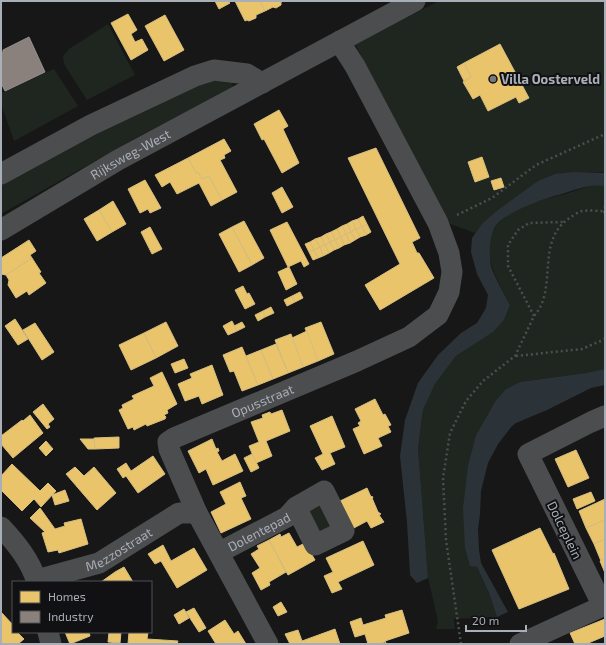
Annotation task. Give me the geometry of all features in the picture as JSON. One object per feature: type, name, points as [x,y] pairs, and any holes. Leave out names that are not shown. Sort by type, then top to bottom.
[{"type":"street","name":"Rijksweg-West","points":[[1,230],[118,160],[415,1]]},
{"type":"street","name":"Opusstraat","points":[[197,513],[169,449],[168,442],[174,438],[357,361],[409,337],[438,315],[449,292],[452,272],[449,253],[438,223],[355,66],[340,41]]},
{"type":"street","points":[[1,174],[92,125],[195,76],[214,70],[247,74],[262,83]]},
{"type":"street","name":"Dolceplein","points":[[520,644],[604,605],[528,454],[605,416]]},
{"type":"street","name":"Dolentepad","points":[[220,552],[287,517],[296,507]]},
{"type":"street","name":"Mezzostraat","points":[[37,581],[99,563],[179,513],[197,513]]},
{"type":"street","points":[[197,513],[220,552],[268,644]]},
{"type":"street","points":[[1,527],[28,560],[37,581]]},
{"type":"street","points":[[48,633],[51,644]]},
{"type":"path","points":[[438,223],[492,198],[536,165],[605,134]]},
{"type":"path","points":[[461,644],[446,540],[443,478],[450,433],[466,401],[483,381],[515,356],[534,316],[539,310],[545,290],[550,244],[556,232],[563,222],[581,211],[604,212],[605,206]]},
{"type":"path","points":[[534,316],[508,266],[508,245],[518,230],[529,223],[563,222]]},
{"type":"path","points":[[515,356],[582,349],[605,339]]},
{"type":"shaded area","points":[[439,1],[605,1],[605,172],[575,172],[494,213],[475,233],[445,222],[404,137],[355,44]]},
{"type":"shaded area","points":[[108,24],[135,75],[87,100],[64,64],[63,56],[69,49]]},
{"type":"shaded area","points":[[54,69],[78,106],[14,141],[1,104],[1,93]]},
{"type":"shaded area","points":[[217,79],[233,82],[232,89],[138,137],[1,214],[1,184],[95,132],[175,93]]},
{"type":"shaded area","points":[[575,172],[605,173],[605,186],[598,185],[585,187],[540,201],[513,212],[499,222],[495,227],[490,246],[491,266],[510,305],[504,320],[493,332],[456,356],[435,384],[423,410],[418,448],[428,578],[417,583],[410,575],[407,522],[400,456],[405,420],[418,383],[438,355],[461,333],[477,323],[486,308],[488,295],[477,274],[471,252],[472,238],[482,224],[494,213],[538,181],[555,174]]},
{"type":"shaded area","points":[[600,185],[605,186],[605,369],[520,382],[506,389],[496,400],[476,435],[470,565],[477,567],[489,593],[497,617],[454,619],[455,629],[436,629],[438,621],[428,578],[418,448],[423,410],[435,384],[456,356],[492,332],[504,320],[510,305],[495,275],[490,259],[490,242],[497,225],[504,218],[519,208],[586,187]]},
{"type":"shaded area","points":[[605,369],[605,385],[591,388],[512,426],[498,444],[488,463],[481,491],[478,529],[479,550],[481,563],[508,612],[497,617],[489,593],[477,567],[470,566],[465,548],[463,508],[468,466],[476,435],[496,400],[506,389],[520,382]]},
{"type":"shaded area","points":[[319,501],[333,527],[315,536],[302,510]]},
{"type":"building: Homes","points":[[215,1],[228,1],[230,3],[219,9]]},
{"type":"building: Homes","points":[[235,1],[260,1],[265,11],[256,15],[256,18],[245,21]]},
{"type":"building: Homes","points":[[260,1],[283,1],[281,2],[281,5],[276,8],[273,7],[265,11]]},
{"type":"building: Homes","points":[[128,14],[137,30],[131,34],[135,42],[142,39],[148,50],[131,60],[111,23]]},
{"type":"building: Homes","points":[[165,15],[184,50],[164,61],[145,26]]},
{"type":"building: Homes","name":"Villa Oosterveld","points":[[500,44],[529,98],[519,103],[516,97],[488,111],[480,95],[473,99],[463,82],[471,77],[464,63]]},
{"type":"building: Homes","points":[[464,63],[471,77],[464,81],[457,67]]},
{"type":"building: Homes","points":[[279,110],[288,126],[283,129],[299,163],[282,173],[264,139],[262,140],[254,124]]},
{"type":"building: Homes","points":[[224,139],[231,151],[224,155],[225,158],[220,160],[237,192],[222,200],[209,176],[202,179],[198,172],[196,173],[188,158]]},
{"type":"building: Homes","points":[[376,148],[420,238],[412,242],[417,253],[419,253],[434,278],[380,310],[365,285],[400,264],[348,158]]},
{"type":"building: Homes","points":[[482,157],[489,177],[475,182],[468,162]]},
{"type":"building: Homes","points":[[188,158],[196,173],[198,172],[202,179],[209,176],[222,200],[211,206],[199,183],[177,194],[170,182],[162,187],[155,175]]},
{"type":"building: Homes","points":[[501,178],[504,187],[494,190],[491,181]]},
{"type":"building: Homes","points":[[145,180],[161,208],[150,213],[148,209],[140,213],[128,189]]},
{"type":"building: Homes","points":[[282,187],[293,207],[282,213],[272,193]]},
{"type":"building: Homes","points":[[113,201],[126,224],[112,232],[99,210]]},
{"type":"building: Homes","points":[[99,210],[112,232],[97,241],[84,219]]},
{"type":"building: Homes","points":[[363,216],[367,224],[362,227],[358,219]]},
{"type":"building: Homes","points":[[358,219],[362,227],[356,229],[352,221]]},
{"type":"building: Homes","points":[[244,221],[264,258],[252,265],[232,227]]},
{"type":"building: Homes","points":[[352,221],[356,229],[351,232],[347,224]]},
{"type":"building: Homes","points":[[287,222],[309,264],[304,267],[301,261],[288,267],[270,230]]},
{"type":"building: Homes","points":[[347,224],[351,232],[346,234],[342,226]]},
{"type":"building: Homes","points":[[367,224],[371,232],[366,235],[362,227]]},
{"type":"building: Homes","points":[[342,226],[346,234],[341,237],[337,229]]},
{"type":"building: Homes","points":[[150,227],[162,249],[152,254],[141,232]]},
{"type":"building: Homes","points":[[232,227],[252,265],[239,272],[219,234]]},
{"type":"building: Homes","points":[[362,227],[366,235],[360,237],[356,229]]},
{"type":"building: Homes","points":[[337,229],[341,237],[335,240],[331,232]]},
{"type":"building: Homes","points":[[356,229],[360,237],[355,240],[351,232]]},
{"type":"building: Homes","points":[[331,232],[335,240],[330,242],[326,234]]},
{"type":"building: Homes","points":[[351,232],[355,240],[350,243],[346,234]]},
{"type":"building: Homes","points":[[326,234],[330,242],[325,245],[321,237]]},
{"type":"building: Homes","points":[[346,234],[350,243],[344,245],[341,237]]},
{"type":"building: Homes","points":[[321,237],[325,245],[320,247],[315,239]]},
{"type":"building: Homes","points":[[341,237],[344,245],[339,248],[335,240]]},
{"type":"building: Homes","points":[[315,239],[320,247],[314,250],[310,242]]},
{"type":"building: Homes","points":[[29,240],[36,251],[30,255],[32,258],[6,275],[1,274],[1,258]]},
{"type":"building: Homes","points":[[335,240],[339,248],[334,250],[330,242]]},
{"type":"building: Homes","points":[[310,242],[314,250],[309,252],[305,244]]},
{"type":"building: Homes","points":[[330,242],[334,250],[329,253],[325,245]]},
{"type":"building: Homes","points":[[325,245],[329,253],[323,256],[320,247]]},
{"type":"building: Homes","points":[[320,247],[323,256],[318,258],[314,250]]},
{"type":"building: Homes","points":[[314,250],[318,258],[313,260],[309,252]]},
{"type":"building: Homes","points":[[32,258],[41,272],[39,273],[46,283],[29,295],[27,291],[16,298],[8,285],[9,280],[6,275]]},
{"type":"building: Homes","points":[[289,267],[297,284],[286,290],[278,272]]},
{"type":"building: Homes","points":[[243,286],[255,304],[245,309],[235,290]]},
{"type":"building: Homes","points":[[300,292],[303,298],[295,302],[292,296]]},
{"type":"building: Homes","points":[[292,296],[295,302],[287,306],[284,300]]},
{"type":"building: Homes","points":[[271,307],[274,313],[265,317],[263,311]]},
{"type":"building: Homes","points":[[263,311],[265,317],[258,321],[255,315]]},
{"type":"building: Homes","points":[[15,319],[28,339],[18,345],[5,326]]},
{"type":"building: Homes","points":[[232,321],[237,331],[228,335],[223,326]]},
{"type":"building: Homes","points":[[166,322],[178,346],[156,358],[144,333]]},
{"type":"building: Homes","points":[[242,322],[245,327],[237,331],[234,326]]},
{"type":"building: Homes","points":[[321,322],[334,354],[318,361],[305,328]]},
{"type":"building: Homes","points":[[35,323],[54,352],[42,360],[23,330]]},
{"type":"building: Homes","points":[[307,331],[318,361],[303,367],[292,338]]},
{"type":"building: Homes","points":[[144,333],[156,358],[131,370],[119,345]]},
{"type":"building: Homes","points":[[291,334],[303,367],[288,373],[275,340]]},
{"type":"building: Homes","points":[[276,344],[288,373],[273,379],[261,350]]},
{"type":"building: Homes","points":[[242,347],[258,385],[242,391],[234,371],[230,372],[223,355]]},
{"type":"building: Homes","points":[[261,350],[273,379],[258,385],[246,356]]},
{"type":"building: Homes","points":[[184,359],[188,368],[175,373],[171,364]]},
{"type":"building: Homes","points":[[212,365],[223,395],[202,404],[199,396],[185,401],[178,384],[192,378],[190,374]]},
{"type":"building: Homes","points":[[162,372],[177,404],[167,410],[168,413],[164,415],[166,417],[165,419],[147,426],[146,424],[134,430],[133,427],[128,429],[119,410],[123,408],[122,405],[134,399],[132,396],[154,386],[150,378]]},
{"type":"building: Homes","points":[[375,399],[383,415],[385,414],[391,425],[388,426],[391,432],[378,438],[382,446],[364,454],[353,429],[360,426],[358,423],[361,421],[355,409]]},
{"type":"building: Homes","points":[[43,404],[54,419],[48,424],[50,427],[47,429],[33,412]]},
{"type":"building: Homes","points":[[282,410],[290,431],[266,441],[272,456],[256,463],[249,446],[259,442],[251,422],[263,418],[262,415],[270,412],[271,414]]},
{"type":"building: Homes","points":[[30,415],[43,433],[13,458],[1,444],[1,436]]},
{"type":"building: Homes","points":[[332,416],[345,447],[330,453],[335,464],[322,470],[315,458],[323,454],[310,426]]},
{"type":"building: Homes","points":[[119,437],[119,448],[95,449],[94,438]]},
{"type":"building: Homes","points":[[80,439],[94,439],[95,449],[88,449]]},
{"type":"building: Homes","points":[[212,439],[216,449],[218,448],[219,451],[217,452],[222,461],[235,454],[243,471],[213,485],[206,469],[199,473],[188,451]]},
{"type":"building: Homes","points":[[46,441],[53,449],[46,456],[39,448]]},
{"type":"building: Homes","points":[[576,450],[589,478],[568,487],[555,459]]},
{"type":"building: Homes","points":[[252,454],[259,468],[251,472],[244,458]]},
{"type":"building: Homes","points":[[153,456],[165,474],[138,493],[126,476],[123,478],[117,469],[126,463],[131,471]]},
{"type":"building: Homes","points":[[12,464],[40,491],[48,483],[56,491],[41,507],[34,499],[22,511],[1,490],[1,476]]},
{"type":"building: Homes","points":[[75,467],[84,476],[94,467],[116,493],[97,510],[66,474]]},
{"type":"building: Homes","points":[[240,482],[246,496],[241,498],[251,519],[221,533],[211,512],[226,504],[220,492]]},
{"type":"building: Homes","points":[[367,488],[371,497],[372,496],[373,498],[378,512],[381,514],[379,515],[384,522],[371,528],[367,521],[352,529],[338,502]]},
{"type":"building: Homes","points":[[65,490],[69,501],[55,505],[52,495]]},
{"type":"building: Homes","points":[[591,492],[595,501],[577,509],[573,499]]},
{"type":"building: Homes","points":[[605,499],[605,520],[586,528],[579,511]]},
{"type":"building: Homes","points":[[40,508],[55,529],[65,526],[64,523],[81,519],[88,544],[59,553],[58,550],[48,552],[42,533],[45,532],[30,518]]},
{"type":"building: Homes","points":[[605,520],[605,539],[594,544],[586,528]]},
{"type":"building: Homes","points":[[540,528],[553,554],[554,553],[569,589],[519,609],[492,550]]},
{"type":"building: Homes","points":[[289,533],[297,547],[305,543],[315,560],[288,575],[269,540],[280,534],[281,537]]},
{"type":"building: Homes","points":[[605,539],[605,559],[601,561],[594,544]]},
{"type":"building: Homes","points":[[269,540],[286,572],[269,582],[270,585],[261,590],[252,573],[260,568],[251,554],[259,549],[257,546]]},
{"type":"building: Homes","points":[[363,541],[374,565],[338,582],[342,589],[332,593],[324,576],[333,572],[326,558]]},
{"type":"building: Homes","points":[[163,545],[171,561],[194,548],[207,570],[177,588],[161,561],[155,564],[148,554]]},
{"type":"building: Homes","points":[[605,559],[605,573],[600,561]]},
{"type":"building: Homes","points":[[124,567],[132,581],[102,581]]},
{"type":"building: Homes","points":[[281,602],[287,612],[278,616],[273,607]]},
{"type":"building: Homes","points":[[194,608],[206,628],[199,632],[186,612]]},
{"type":"building: Homes","points":[[184,609],[189,618],[179,624],[174,615]]},
{"type":"building: Homes","points":[[402,610],[409,633],[385,641],[386,643],[378,644],[368,644],[365,634],[355,637],[350,622],[361,618],[363,625],[386,618],[385,615]]},
{"type":"building: Homes","points":[[1,612],[12,624],[12,633],[18,633],[24,639],[18,644],[1,644]]},
{"type":"building: Homes","points":[[605,619],[605,636],[586,644],[575,644],[570,633]]},
{"type":"building: Homes","points":[[225,620],[234,634],[238,631],[246,644],[216,644],[208,631]]},
{"type":"building: Homes","points":[[335,629],[340,644],[290,644],[285,634],[298,630],[302,641]]},
{"type":"building: Homes","points":[[65,633],[89,633],[90,636],[70,644]]},
{"type":"building: Homes","points":[[109,633],[121,633],[120,643],[108,642]]},
{"type":"building: Homes","points":[[129,633],[148,633],[147,639],[178,641],[177,644],[128,644]]},
{"type":"building: Industry","points":[[29,37],[45,72],[5,91],[1,83],[1,53],[3,50]]},
{"type":"place","name":"Villa Oosterveld","points":[[493,79]]}]
